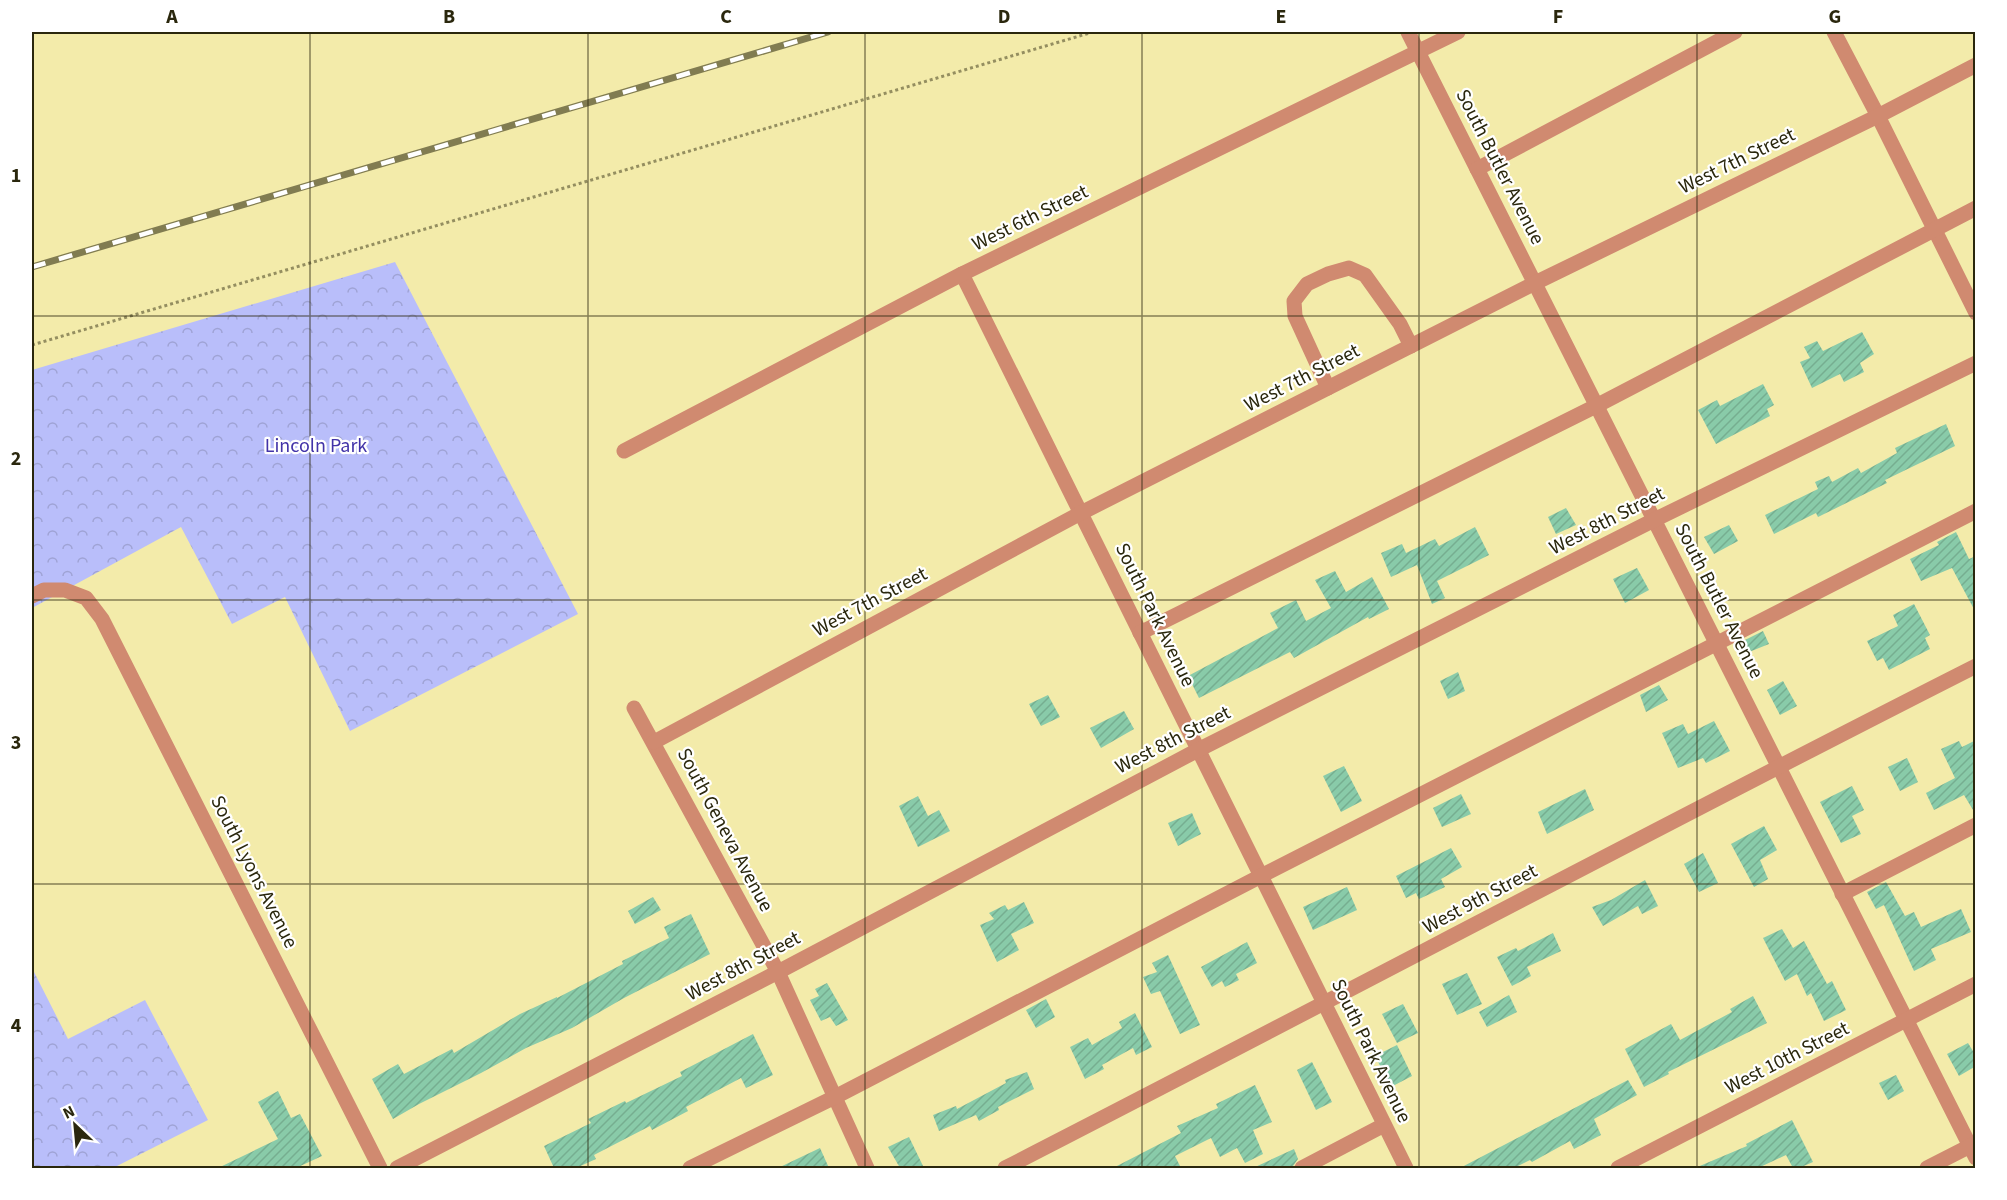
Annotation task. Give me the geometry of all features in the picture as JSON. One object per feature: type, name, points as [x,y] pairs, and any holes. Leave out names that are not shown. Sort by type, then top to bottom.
[{"type":"street","name":"South Butler Avenue","points":[[1408,32],[1842,894],[1974,1149]]},
{"type":"street","name":"West 6th Street","points":[[624,451],[962,274],[1458,32]]},
{"type":"street","points":[[1477,169],[1735,32]]},
{"type":"street","points":[[1834,32],[1976,313]]},
{"type":"street","name":"West 7th Street","points":[[654,742],[1081,513],[1535,283],[1878,116],[1976,65]]},
{"type":"street","points":[[1140,633],[1596,406],[1976,208]]},
{"type":"street","points":[[1328,388],[1295,316],[1294,301],[1307,284],[1328,274],[1349,268],[1365,276],[1400,324],[1411,346]]},
{"type":"street","name":"South Park Avenue","points":[[962,274],[1406,1168]]},
{"type":"street","name":"West 8th Street","points":[[398,1168],[778,972],[1198,750],[1654,520],[1976,363]]},
{"type":"street","points":[[690,1168],[835,1096],[1976,511]]},
{"type":"street","name":"South Lyons Avenue","points":[[32,596],[44,590],[65,590],[86,598],[102,619],[380,1168]]},
{"type":"street","name":"West 9th Street","points":[[1005,1168],[1324,1005],[1778,766],[1976,666]]},
{"type":"street","name":"South Geneva Avenue","points":[[634,708],[778,972],[867,1168]]},
{"type":"street","points":[[1842,894],[1976,825]]},
{"type":"street","name":"West 10th Street","points":[[1618,1168],[1976,984]]},
{"type":"street","points":[[1302,1168],[1384,1125]]},
{"type":"street","points":[[1927,1168],[1974,1149]]},
{"type":"path","points":[[32,345],[1093,32]]},
{"type":"green space","name":"Lincoln Park","points":[[395,262],[578,614],[350,731],[285,597],[232,624],[181,527],[32,608],[32,370]]},
{"type":"green space","points":[[32,968],[68,1039],[145,1000],[208,1120],[113,1168],[32,1168]]},
{"type":"building","points":[[1862,332],[1874,354],[1860,363],[1864,372],[1844,382],[1840,374],[1812,388],[1800,362],[1810,358],[1804,347],[1817,341],[1823,351]]},
{"type":"building","points":[[1763,384],[1774,405],[1767,409],[1770,416],[1716,444],[1698,410],[1717,400],[1720,406]]},
{"type":"building","points":[[1946,424],[1955,446],[1885,480],[1887,483],[1818,517],[1816,513],[1774,534],[1765,515],[1818,489],[1815,482],[1829,476],[1832,482],[1858,468],[1861,473],[1897,453],[1895,448]]},
{"type":"building","points":[[1566,508],[1576,525],[1556,534],[1548,517]]},
{"type":"building","points":[[1729,525],[1738,541],[1714,554],[1704,537]]},
{"type":"building","points":[[1475,527],[1489,555],[1437,581],[1445,598],[1432,604],[1417,565],[1391,577],[1381,553],[1402,544],[1406,553],[1435,539],[1439,546]]},
{"type":"building","points":[[1956,532],[1969,559],[1976,556],[1976,613],[1952,568],[1921,581],[1910,559],[1939,545],[1937,542]]},
{"type":"building","points":[[1637,568],[1649,590],[1625,603],[1613,579]]},
{"type":"building","points":[[1335,571],[1346,592],[1372,577],[1389,609],[1369,619],[1368,617],[1294,658],[1290,652],[1199,698],[1188,676],[1278,628],[1270,613],[1296,600],[1306,621],[1331,608],[1315,580]]},
{"type":"building","points":[[1914,604],[1930,635],[1925,638],[1930,649],[1889,670],[1883,658],[1877,661],[1867,641],[1898,626],[1893,615]]},
{"type":"building","points":[[1763,631],[1769,644],[1744,654],[1739,643]]},
{"type":"building","points":[[1458,672],[1465,691],[1448,699],[1440,681]]},
{"type":"building","points":[[1783,681],[1797,706],[1780,715],[1767,690]]},
{"type":"building","points":[[1659,685],[1668,700],[1646,712],[1640,695]]},
{"type":"building","points":[[1048,695],[1060,717],[1041,726],[1029,704]]},
{"type":"building","points":[[1124,711],[1134,729],[1101,748],[1090,728]]},
{"type":"building","points":[[1714,721],[1730,751],[1706,763],[1703,758],[1678,768],[1662,733],[1683,724],[1688,734]]},
{"type":"building","points":[[1976,740],[1976,815],[1964,795],[1934,810],[1926,793],[1955,778],[1941,749],[1959,741],[1962,747]]},
{"type":"building","points":[[1907,758],[1918,782],[1900,791],[1888,767]]},
{"type":"building","points":[[1344,766],[1362,801],[1341,812],[1323,776]]},
{"type":"building","points":[[1852,786],[1864,810],[1852,816],[1861,834],[1841,843],[1820,802]]},
{"type":"building","points":[[1585,789],[1594,810],[1547,834],[1538,812]]},
{"type":"building","points":[[1461,794],[1471,814],[1442,827],[1433,808]]},
{"type":"building","points":[[918,796],[928,816],[939,810],[950,831],[918,847],[899,806]]},
{"type":"building","points":[[1192,813],[1201,834],[1178,846],[1168,823]]},
{"type":"building","points":[[1764,826],[1777,850],[1760,860],[1768,879],[1754,887],[1731,844]]},
{"type":"building","points":[[1451,848],[1462,867],[1441,879],[1445,887],[1419,899],[1416,893],[1406,898],[1396,876]]},
{"type":"building","points":[[1703,853],[1718,883],[1699,892],[1684,864]]},
{"type":"building","points":[[1645,880],[1658,906],[1642,914],[1638,906],[1603,926],[1592,907],[1611,900]]},
{"type":"building","points":[[1886,882],[1905,916],[1914,912],[1921,927],[1961,909],[1971,932],[1931,949],[1936,960],[1914,971],[1884,905],[1876,909],[1867,892]]},
{"type":"building","points":[[1347,887],[1357,910],[1313,930],[1303,907]]},
{"type":"building","points":[[653,897],[661,910],[635,924],[628,911]]},
{"type":"building","points":[[1024,902],[1034,923],[1011,934],[1019,950],[997,962],[980,925],[994,919],[989,913],[1005,905],[1008,910]]},
{"type":"building","points":[[691,914],[710,954],[624,998],[572,1028],[526,1048],[393,1119],[372,1079],[398,1064],[404,1074],[452,1049],[454,1053],[520,1014],[557,998],[623,964],[622,961],[669,938],[664,927]]},
{"type":"building","points":[[1782,929],[1793,948],[1804,941],[1827,984],[1832,981],[1846,1010],[1824,1021],[1811,993],[1807,996],[1797,974],[1785,981],[1763,938]]},
{"type":"building","points":[[1553,933],[1561,951],[1527,967],[1531,976],[1512,986],[1497,957],[1516,948],[1518,951]]},
{"type":"building","points":[[1247,942],[1257,963],[1236,974],[1239,980],[1225,987],[1222,981],[1212,987],[1201,967]]},
{"type":"building","points":[[1168,955],[1200,1025],[1180,1034],[1160,991],[1151,994],[1143,977],[1157,972],[1152,963]]},
{"type":"building","points":[[1467,973],[1482,1004],[1457,1015],[1442,984]]},
{"type":"building","points":[[827,983],[848,1020],[836,1026],[830,1017],[821,1021],[810,1000],[819,996],[815,989]]},
{"type":"building","points":[[1509,995],[1517,1012],[1487,1027],[1479,1012]]},
{"type":"building","points":[[1753,996],[1767,1023],[1668,1072],[1669,1074],[1644,1087],[1625,1049],[1671,1024],[1680,1040],[1732,1012],[1730,1009]]},
{"type":"building","points":[[1046,999],[1055,1017],[1036,1028],[1026,1010]]},
{"type":"building","points":[[1403,1004],[1418,1033],[1397,1043],[1382,1014]]},
{"type":"building","points":[[1135,1013],[1152,1047],[1136,1055],[1133,1048],[1102,1065],[1104,1069],[1085,1079],[1070,1047],[1088,1038],[1092,1045],[1122,1028],[1119,1022]]},
{"type":"building","points":[[753,1034],[773,1075],[746,1088],[741,1078],[686,1107],[688,1111],[652,1130],[650,1126],[594,1155],[596,1159],[576,1168],[554,1168],[544,1146],[591,1123],[588,1119],[682,1076],[680,1072]]},
{"type":"building","points":[[1968,1043],[1976,1056],[1976,1066],[1959,1076],[1947,1054]]},
{"type":"building","points":[[1397,1045],[1412,1076],[1391,1087],[1375,1056]]},
{"type":"building","points":[[1312,1062],[1332,1102],[1316,1110],[1297,1070]]},
{"type":"building","points":[[1027,1072],[1034,1089],[998,1107],[999,1110],[979,1121],[976,1115],[939,1131],[933,1115],[956,1106],[957,1109],[1006,1083],[1005,1080]]},
{"type":"building","points":[[1896,1075],[1904,1091],[1888,1100],[1879,1083]]},
{"type":"building","points":[[1628,1080],[1637,1095],[1594,1119],[1601,1135],[1574,1149],[1570,1141],[1532,1162],[1530,1160],[1514,1168],[1460,1168]]},
{"type":"building","points":[[1255,1085],[1272,1122],[1253,1130],[1263,1154],[1245,1163],[1237,1148],[1220,1157],[1211,1138],[1175,1156],[1181,1168],[1113,1168],[1181,1133],[1177,1126],[1218,1108],[1216,1104]]},
{"type":"building","points":[[278,1091],[291,1118],[300,1114],[322,1156],[296,1168],[218,1168],[278,1139],[258,1102]]},
{"type":"building","points":[[1792,1120],[1813,1162],[1793,1168],[1786,1155],[1758,1168],[1695,1168],[1747,1146],[1746,1144]]},
{"type":"building","points":[[909,1137],[924,1168],[900,1168],[888,1147]]},
{"type":"building","points":[[820,1148],[829,1168],[778,1168]]},
{"type":"building","points":[[1294,1149],[1298,1159],[1293,1166],[1253,1168]]},
{"type":"railway","points":[[32,267],[828,32]]}]
